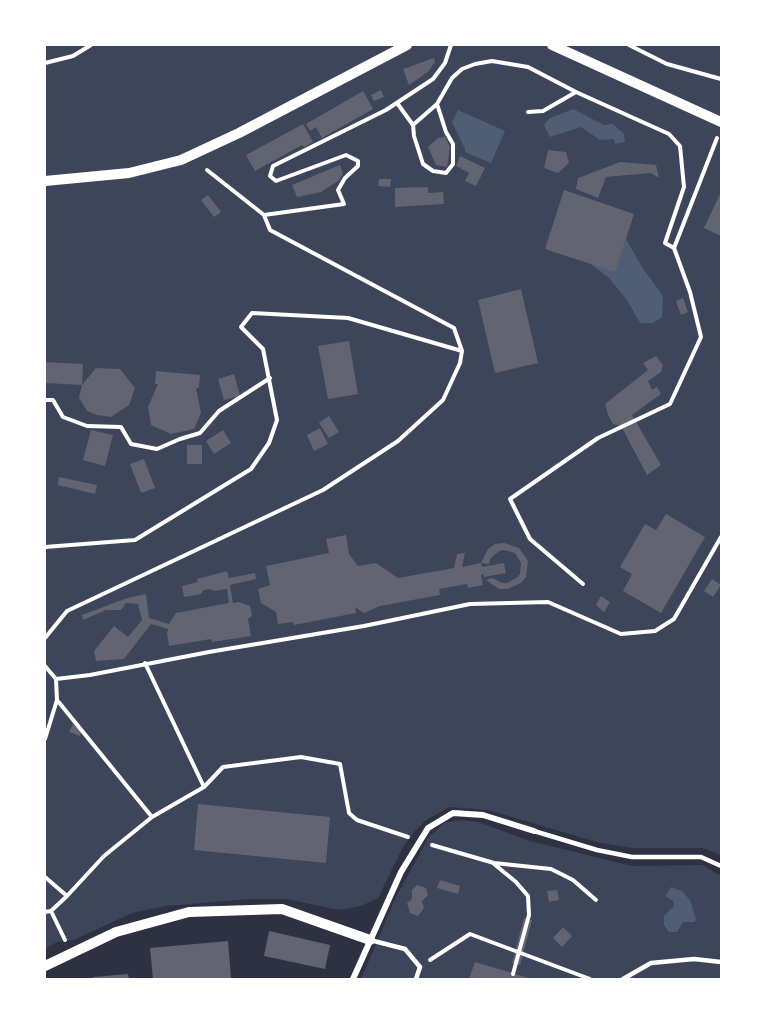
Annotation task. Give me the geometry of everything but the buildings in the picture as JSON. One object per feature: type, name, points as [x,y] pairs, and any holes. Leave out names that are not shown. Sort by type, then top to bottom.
[{"type":"street","points":[[45,181],[129,173],[181,160],[239,133],[407,45]]},
{"type":"street","points":[[552,45],[721,122]]},
{"type":"street","points":[[353,979],[401,872],[429,828],[453,813],[483,815],[534,831]]},
{"type":"street","points":[[45,966],[116,932],[189,912],[282,909],[370,940]]},
{"type":"lane","points":[[534,831],[597,850],[632,857],[701,857],[720,865]]},
{"type":"lane","points":[[370,940],[405,949],[420,967],[416,979]]},
{"type":"lane","points":[[623,979],[651,963],[694,959],[721,962]]},
{"type":"path","points":[[45,63],[73,56],[91,45]]},
{"type":"path","points":[[264,214],[344,204],[338,190],[345,177],[358,166],[358,161],[346,155],[276,181],[270,176],[273,166],[397,103],[433,79],[446,63],[451,45]]},
{"type":"path","points":[[629,45],[667,64],[721,79]]},
{"type":"path","points":[[413,125],[437,104],[452,78],[462,69],[492,61],[528,68],[669,134],[680,146],[684,187],[665,243],[674,248],[690,292],[701,337],[670,404],[598,438],[510,499],[530,539],[583,584]]},
{"type":"path","points":[[528,112],[543,111],[576,92]]},
{"type":"path","points":[[397,103],[413,125],[423,164],[433,171],[446,173],[453,164],[453,144],[446,132],[437,104]]},
{"type":"path","points":[[674,248],[714,146]]},
{"type":"path","points":[[45,638],[67,611],[323,490],[398,441],[443,400],[460,363],[462,351],[454,328],[270,230],[264,214],[207,170]]},
{"type":"path","points":[[45,547],[135,540],[251,469],[269,443],[277,420],[263,349],[241,327],[252,313],[348,318],[462,351]]},
{"type":"path","points":[[45,400],[53,400],[63,417],[87,426],[121,427],[131,444],[157,449],[180,439],[201,434],[219,411],[270,378]]},
{"type":"path","points":[[56,679],[90,675],[145,663],[364,626],[470,604],[548,602],[621,634],[655,631],[674,619],[721,537]]},
{"type":"path","points":[[145,663],[204,787]]},
{"type":"path","points":[[45,666],[56,679],[57,700],[45,739]]},
{"type":"path","points":[[57,700],[152,817]]},
{"type":"path","points":[[45,912],[51,911],[68,896],[104,856],[152,817],[204,787],[223,766],[301,757],[340,764],[349,813],[357,820],[378,828]]},
{"type":"path","points":[[477,859],[551,869],[573,880],[596,900]]},
{"type":"path","points":[[494,863],[528,896],[529,915],[513,974]]},
{"type":"path","points":[[45,877],[68,896]]},
{"type":"path","points":[[51,911],[72,953]]},
{"type":"path","points":[[420,967],[470,934],[590,979]]},
{"type":"shaded area","points":[[45,45],[721,45],[721,855],[703,848],[632,848],[600,843],[488,810],[449,807],[425,821],[415,831],[404,845],[378,898],[361,906],[339,910],[286,899],[251,899],[166,906],[132,913],[74,940],[57,942],[45,949]]},
{"type":"shaded area","points":[[573,109],[604,125],[613,124],[624,134],[625,142],[615,144],[614,139],[600,140],[581,127],[550,137],[544,125],[550,118]]},
{"type":"shaded area","points":[[458,110],[505,131],[491,163],[465,152],[452,122]]},
{"type":"shaded area","points":[[619,227],[642,267],[663,296],[662,317],[653,323],[640,323],[627,300],[609,278],[588,262]]},
{"type":"shaded area","points":[[460,820],[478,822],[530,841],[632,866],[703,865],[721,874],[721,979],[361,979],[394,901],[428,838],[444,823]]},
{"type":"shaded area","points":[[671,887],[682,891],[690,900],[696,919],[695,922],[683,922],[677,932],[669,932],[664,925],[664,916],[674,906],[673,901],[665,896]]}]
